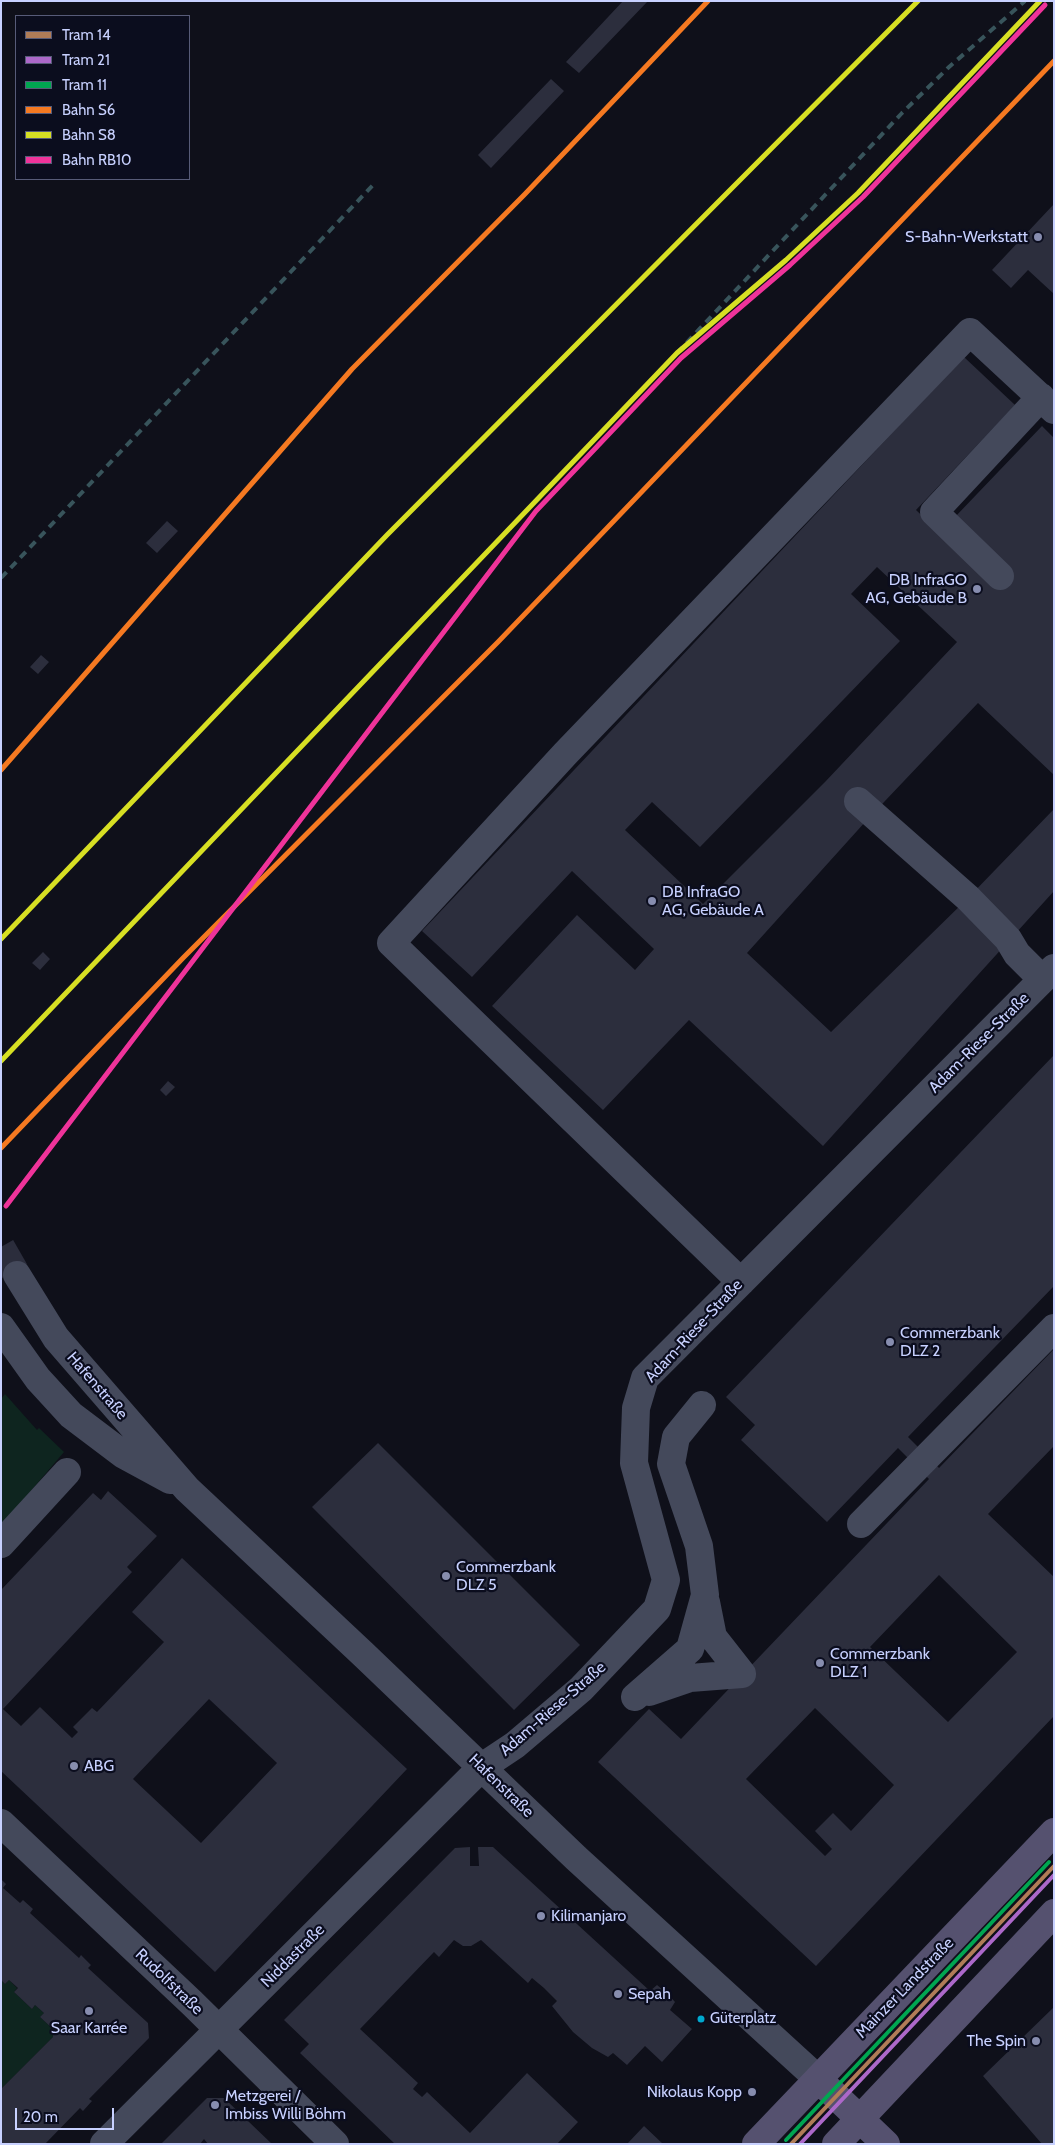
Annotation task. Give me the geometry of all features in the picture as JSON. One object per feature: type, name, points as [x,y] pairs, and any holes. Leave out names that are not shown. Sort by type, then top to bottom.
[{"type":"main road","name":"Mainzer Landstraße","points":[[756,2144],[1054,1832]]},
{"type":"main road","points":[[836,2144],[1054,1914]]},
{"type":"main road","points":[[818,2080],[886,2144]]},
{"type":"street","points":[[741,1282],[391,942],[565,754],[970,332],[1047,403],[934,512],[1000,576]]},
{"type":"street","points":[[858,801],[968,898],[1008,939],[1017,954],[1048,974]]},
{"type":"street","name":"Adam-Riese-Straße","points":[[482,1767],[515,1745],[581,1689],[657,1609],[666,1580],[634,1463],[636,1408],[645,1378],[1048,974]]},
{"type":"street","name":"Hafenstraße","points":[[17,1275],[56,1338],[187,1489],[576,1858],[818,2080]]},
{"type":"street","name":"Hafenstraße","points":[[1,1327],[38,1379],[71,1415],[124,1455],[187,1489]]},
{"type":"street","points":[[861,1524],[1054,1328]]},
{"type":"street","points":[[702,1405],[676,1437],[671,1464],[699,1546],[705,1595]]},
{"type":"street","points":[[1,1544],[67,1472]]},
{"type":"street","name":"Niddastraße","points":[[104,2144],[220,2031],[482,1767]]},
{"type":"street","name":"Rudolfstraße","points":[[1,1823],[220,2031],[335,2144]]},
{"type":"green space","points":[[5,1394],[37,1430],[39,1428],[64,1452],[1,1526],[1,1399]]},
{"type":"green space","points":[[1,1980],[5,1984],[9,1980],[17,1988],[14,1992],[32,2009],[35,2005],[44,2013],[40,2017],[53,2029],[53,2037],[1,2089]]},
{"type":"building","points":[[623,1],[648,1],[579,73],[566,62]]},
{"type":"building","points":[[551,79],[564,91],[491,168],[478,155]]},
{"type":"building","name":"S-Bahn-Werkstatt","points":[[1054,204],[1054,294],[1028,270],[1011,288],[992,270]]},
{"type":"building","points":[[964,357],[1015,405],[916,510],[994,584],[955,517],[1042,426],[1054,438],[1054,775],[978,703],[866,821],[747,953],[831,1032],[968,898],[1054,809],[1054,891],[823,1146],[689,1020],[603,1110],[492,1006],[577,915],[635,970],[654,949],[572,871],[472,977],[422,931]],"holes":[[[877,567],[957,642],[825,782],[703,904],[625,830],[652,802],[700,847],[900,641],[851,594]]]},
{"type":"building","points":[[167,521],[178,531],[157,553],[146,543]]},
{"type":"building","points":[[41,655],[49,662],[38,674],[30,667]]},
{"type":"building","points":[[43,952],[50,959],[40,970],[32,963]]},
{"type":"building","points":[[1054,1055],[1054,1286],[908,1437],[939,1468],[1054,1349],[1054,1446],[988,1514],[1054,1577],[1054,1716],[816,1966],[598,1762],[649,1709],[681,1739],[929,1479],[898,1448],[827,1522],[741,1440],[755,1425],[726,1397]],"holes":[[[939,1575],[1017,1652],[948,1722],[870,1647]],[[815,1708],[894,1785],[851,1831],[833,1813],[815,1831],[832,1849],[825,1856],[746,1779]]]},
{"type":"building","points":[[168,1081],[175,1087],[166,1096],[160,1090]]},
{"type":"building","name":"Commerzbank DLZ 5","points":[[378,1443],[580,1645],[514,1710],[312,1507]]},
{"type":"building","name":"ABG","points":[[108,1491],[157,1536],[127,1567],[132,1572],[3,1709],[21,1726],[40,1707],[72,1738],[78,1732],[73,1727],[92,1708],[97,1712],[164,1642],[132,1612],[182,1558],[407,1769],[215,1972],[1,1771],[1,1590],[93,1493],[101,1500]],"holes":[[[209,1699],[277,1763],[201,1843],[133,1779]]]},
{"type":"building","points":[[470,1847],[470,1866],[479,1866],[478,1847],[493,1847],[650,1991],[657,1985],[668,1994],[675,2002],[670,2010],[692,2029],[662,2062],[645,2046],[627,2065],[613,2053],[608,2057],[592,2048],[573,2032],[552,2006],[557,2001],[544,1988],[532,1978],[528,1983],[481,1940],[471,1946],[463,1946],[454,1940],[439,1957],[434,1952],[360,2029],[418,2083],[413,2089],[422,2097],[427,2092],[470,2133],[527,2073],[578,2122],[557,2144],[395,2144],[300,2053],[309,2044],[284,2020],[455,1848]]},
{"type":"building","name":"Saar Karrée","points":[[1,1879],[6,1884],[3,1888],[20,1903],[23,1900],[33,1909],[30,1913],[79,1958],[81,1955],[91,1965],[88,1968],[148,2023],[149,2038],[89,2099],[92,2101],[83,2111],[80,2108],[45,2144],[1,2144],[1,2089],[53,2037],[53,2029],[40,2017],[44,2013],[35,2005],[32,2009],[14,1992],[18,1988],[9,1980],[5,1984],[1,1980]]},
{"type":"building","name":"The Spin","points":[[1054,2007],[1054,2144],[1042,2144],[983,2076]]},
{"type":"building","points":[[207,2098],[224,2098],[272,2144],[208,2144],[204,2139],[200,2144],[161,2144]]},
{"type":"building","points":[[644,2126],[663,2144],[627,2144]]},
{"type":"tunnel","points":[[1,1247],[17,1275]]},
{"type":"railway","points":[[677,353],[902,113],[949,67],[1025,1]]},
{"type":"railway","points":[[1,578],[373,185]]},
{"type":"tram line","name":"11","points":[[786,2140],[1049,1862]]},
{"type":"tram line","name":"14","points":[[791,2144],[1054,1866]]},
{"type":"tram line","name":"21","points":[[800,2144],[1054,1875]]},
{"type":"rail line","name":"S6","points":[[1,770],[352,369],[525,194],[708,1]]},
{"type":"rail line","name":"S8","points":[[1,939],[387,535],[918,1]]},
{"type":"rail line","name":"S8","points":[[1,1061],[677,353],[786,260],[858,193],[1040,1]]},
{"type":"rail line","name":"RB10","points":[[6,1206],[536,511],[681,358],[790,265],[863,197],[1045,5]]},
{"type":"rail line","name":"S6","points":[[1,1148],[183,958],[498,642],[1054,61]]},
{"type":"place","name":"S-Bahn-Werkstatt","points":[[1038,237]]},
{"type":"place","name":"DB InfraGO AG, Gebäude B","points":[[977,589]]},
{"type":"place","name":"DB InfraGO AG, Gebäude A","points":[[652,901]]},
{"type":"place","name":"Commerzbank DLZ 2","points":[[890,1342]]},
{"type":"place","name":"Commerzbank DLZ 5","points":[[446,1576]]},
{"type":"place","name":"Commerzbank DLZ 1","points":[[820,1663]]},
{"type":"place","name":"ABG","points":[[74,1766]]},
{"type":"place","name":"Kilimanjaro","points":[[541,1916]]},
{"type":"place","name":"Sepah","points":[[618,1994]]},
{"type":"place","name":"Saar Karrée","points":[[89,2011]]},
{"type":"place","name":"Güterplatz","points":[[701,2019]]},
{"type":"place","name":"The Spin","points":[[1036,2041]]},
{"type":"place","name":"Nikolaus Kopp","points":[[752,2092]]},
{"type":"place","name":"Metzgerei / Imbiss Willi Böhm","points":[[215,2105]]}]
